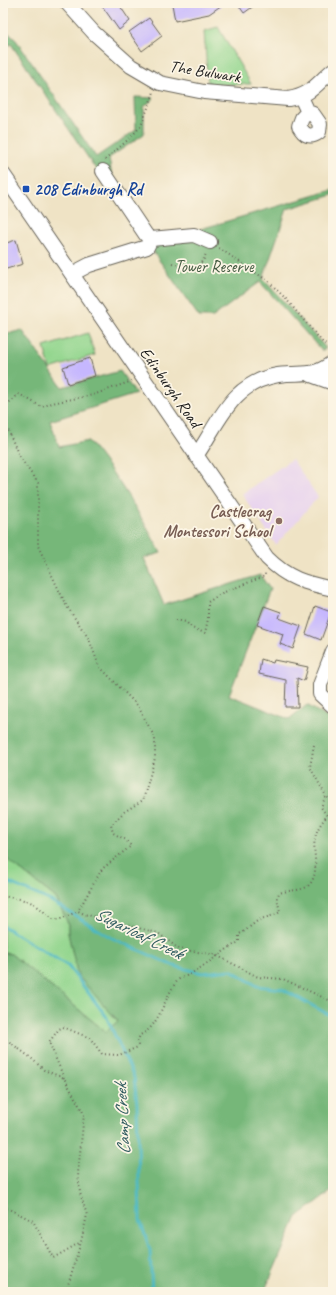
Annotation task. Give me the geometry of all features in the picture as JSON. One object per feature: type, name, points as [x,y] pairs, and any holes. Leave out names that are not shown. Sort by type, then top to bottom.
[{"type":"street","name":"The Bulwark","points":[[67,3],[94,33],[131,66],[158,82],[204,92],[288,99],[301,96],[311,91],[333,70]]},
{"type":"street","points":[[301,96],[308,112]]},
{"type":"street","points":[[103,171],[146,235],[151,238],[194,235],[210,242]]},
{"type":"street","name":"Edinburgh Road","points":[[3,174],[267,558],[277,568],[299,582],[333,589]]},
{"type":"street","points":[[72,274],[89,265],[147,247],[151,238]]},
{"type":"street","points":[[311,374],[333,362]]},
{"type":"street","points":[[196,456],[230,402],[245,388],[265,378],[296,373],[311,374],[333,383]]},
{"type":"street","points":[[333,651],[320,685],[320,694],[333,706]]},
{"type":"path","points":[[103,171],[102,162],[130,138],[141,126],[158,82]]},
{"type":"path","points":[[172,263],[192,269],[203,260],[210,242],[268,281],[286,299],[324,344],[333,346]]},
{"type":"path","points":[[3,896],[33,904],[50,919],[58,920],[78,911],[102,869],[131,846],[126,840],[113,833],[111,825],[124,812],[143,800],[155,758],[155,738],[138,706],[100,666],[89,639],[66,605],[38,546],[38,483],[19,456],[6,425],[5,406],[19,394],[42,407],[52,403],[93,395],[142,377]]},
{"type":"path","points":[[176,620],[186,622],[192,628],[205,633],[208,619],[208,602],[222,593],[265,576],[267,558]]},
{"type":"path","points":[[314,745],[310,767],[326,796],[333,803]]},
{"type":"path","points":[[68,1292],[68,1285],[81,1242],[87,1215],[80,1193],[78,1173],[84,1114],[64,1078],[49,1042],[59,1028],[68,1029],[90,1038],[102,1054],[123,1054],[138,1047],[140,1035],[147,1032],[154,1024],[179,979],[192,974],[216,955],[238,942],[239,934],[246,932],[260,919],[271,917],[280,912],[277,898],[279,893],[288,890],[300,890],[308,886],[314,878],[314,839],[317,831],[327,816],[322,807],[326,796]]},
{"type":"path","points":[[78,911],[84,914],[158,933],[179,949],[216,955],[258,977],[283,979],[333,1002]]},
{"type":"path","points":[[3,1037],[44,1070],[64,1078]]},
{"type":"path","points":[[3,1206],[33,1221],[53,1258],[81,1242]]},
{"type":"shaded area","name":"Castlecrag Montessori School","points":[[292,459],[318,497],[276,545],[242,494]]},
{"type":"green space","points":[[218,27],[251,84],[208,85],[204,31]]},
{"type":"green space","points":[[3,28],[16,40],[96,157],[136,130],[135,97],[154,98],[144,107],[144,134],[109,158],[113,183],[108,187],[11,44],[5,47],[3,43]]},
{"type":"green space","name":"Tower Reserve","points":[[333,190],[333,195],[287,209],[263,279],[326,348],[322,351],[260,282],[213,317],[199,317],[145,240],[197,230]]},
{"type":"green space","points":[[22,330],[62,387],[120,371],[136,394],[50,421],[59,447],[88,441],[128,495],[161,553],[144,558],[164,605],[260,575],[270,589],[229,695],[289,719],[307,705],[333,721],[333,1190],[297,1217],[264,1292],[3,1292],[3,953],[11,954],[106,1032],[118,1021],[78,976],[68,933],[68,923],[56,898],[3,856],[3,335]]},
{"type":"green space","points":[[88,333],[95,355],[50,369],[44,347]]},
{"type":"green space","points":[[3,856],[56,898],[68,923],[68,933],[78,976],[118,1021],[106,1032],[11,954],[3,953]]},
{"type":"building","points":[[100,3],[118,3],[130,21],[119,30]]},
{"type":"building","points":[[225,3],[209,14],[175,21],[172,4]]},
{"type":"building","points":[[237,3],[258,3],[244,13]]},
{"type":"building","points":[[149,18],[162,36],[142,51],[129,32]]},
{"type":"building","points":[[16,240],[23,264],[3,270],[3,244]]},
{"type":"building","points":[[90,358],[95,376],[68,384],[63,367]]},
{"type":"building","points":[[264,606],[281,612],[279,618],[301,626],[293,649],[280,644],[283,634],[257,625]]},
{"type":"building","points":[[315,606],[331,612],[321,640],[306,634]]},
{"type":"building","points":[[261,659],[273,663],[274,660],[308,667],[304,681],[297,678],[298,707],[285,707],[286,680],[259,674]]},
{"type":"waterway","name":"Sugarloaf Creek","points":[[3,880],[51,901],[112,938],[174,966],[202,973],[231,970],[257,986],[282,989],[333,1017]]},
{"type":"waterway","name":"Camp Creek","points":[[3,926],[68,966],[106,1016],[134,1077],[137,1104],[140,1220],[150,1250],[152,1292]]},
{"type":"place","name":"208 Edinburgh Rd","points":[[26,189]]},
{"type":"place","name":"Castlecrag Montessori School","points":[[279,521]]}]
